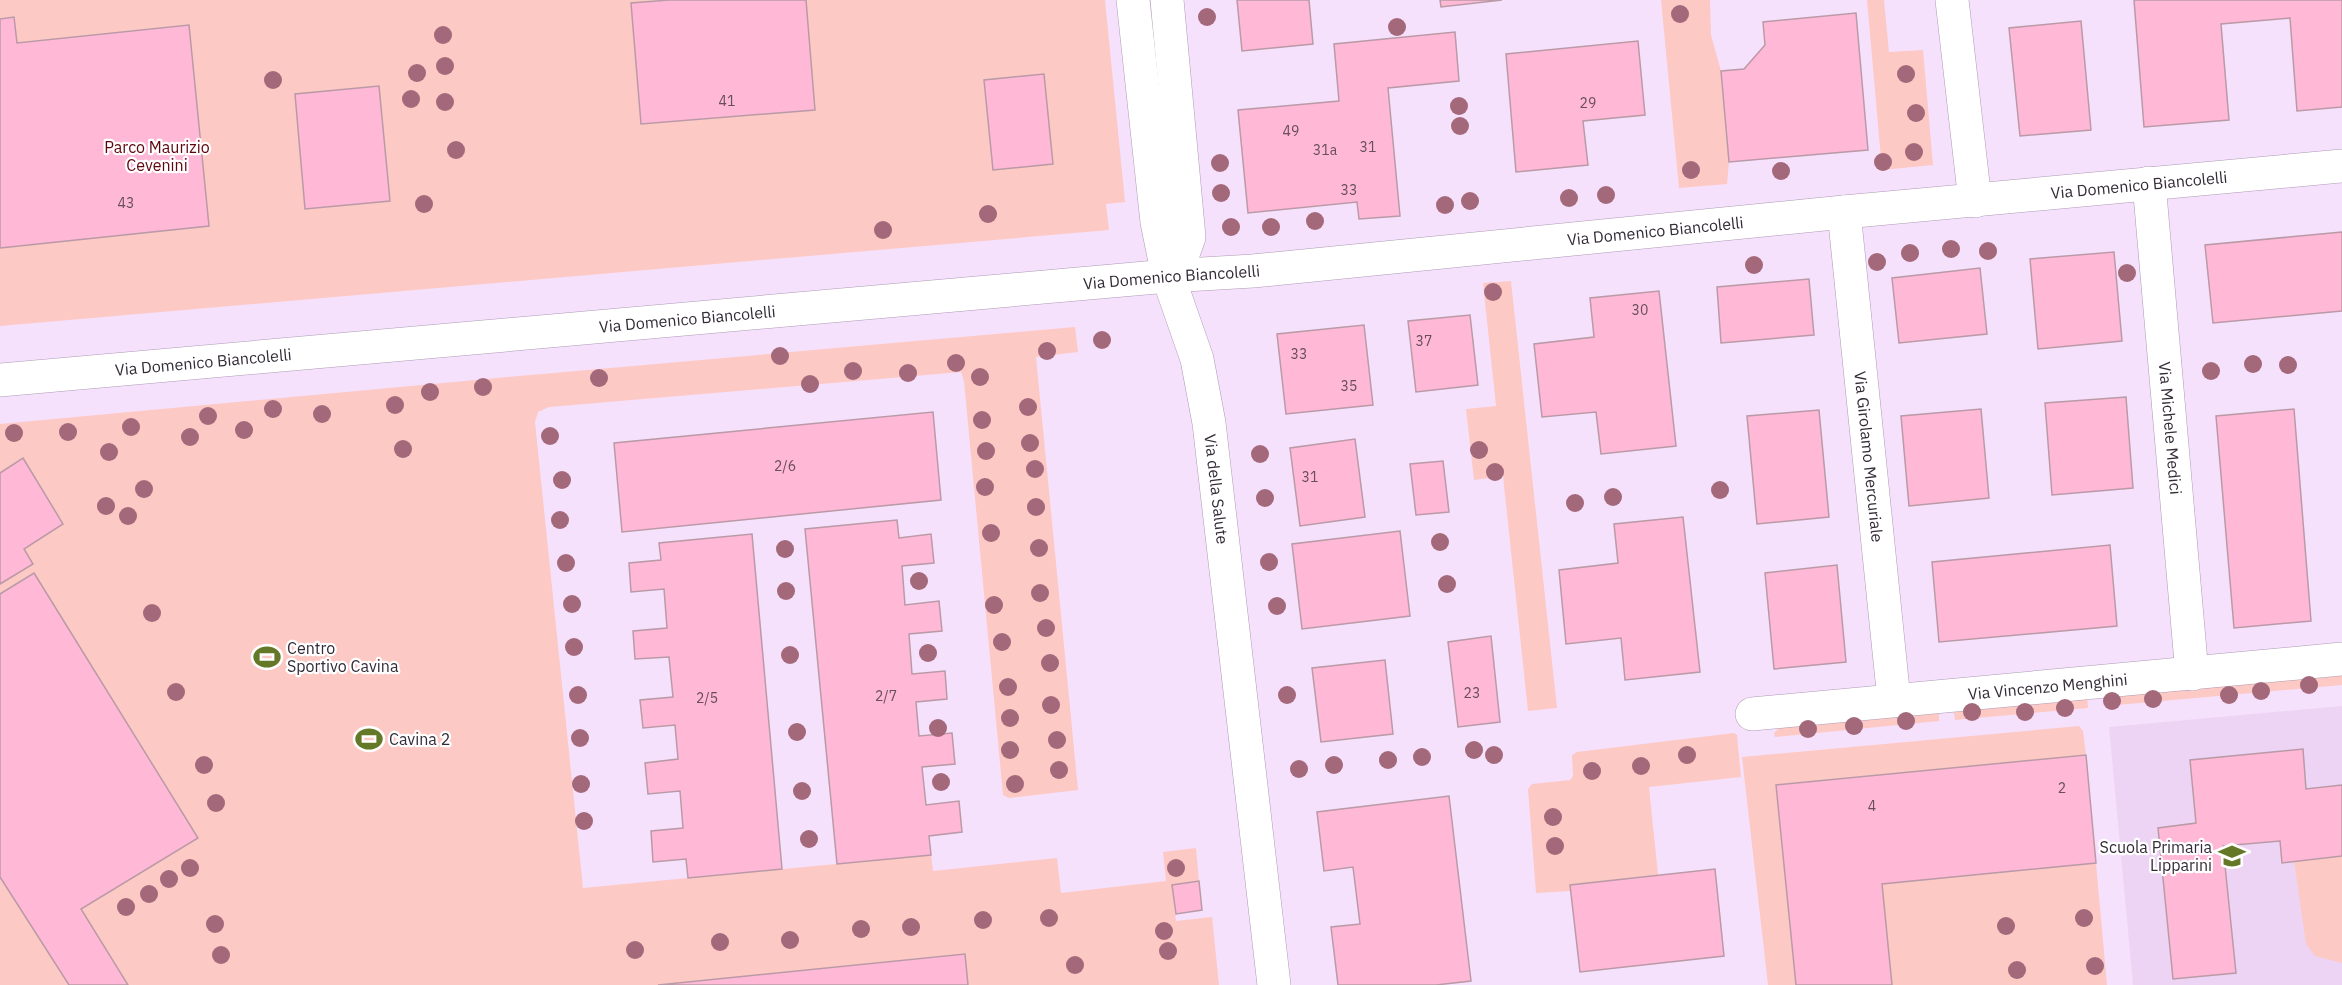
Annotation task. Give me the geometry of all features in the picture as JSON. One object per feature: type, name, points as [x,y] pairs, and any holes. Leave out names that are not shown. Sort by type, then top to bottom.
[{"type":"street","name":"Via della Salute","points":[[1133,0],[1157,222],[1168,276],[1197,359],[1206,404],[1274,985]]},
{"type":"street","points":[[1167,0],[1189,237],[1183,254],[1168,276]]},
{"type":"street","points":[[1952,0],[1974,201]]},
{"type":"street","name":"Via Domenico Biancolelli","points":[[0,380],[1168,276],[1253,271],[1844,212],[2342,166]]},
{"type":"street","name":"Via Michele Medici","points":[[2149,183],[2192,674]]},
{"type":"street","name":"Via Girolamo Mercuriale","points":[[1844,212],[1894,700]]},
{"type":"street","name":"Via Vincenzo Menghini","points":[[1752,714],[2342,659]]},
{"type":"shaded area","name":"Scuola Primaria Lipparini","points":[[2342,706],[2342,985],[2133,985],[2109,727]]},
{"type":"green space","name":"Parco Maurizio Cevenini","points":[[0,0],[1105,0],[1125,202],[1106,204],[1109,230],[0,326]]},
{"type":"green space","points":[[1661,0],[1710,0],[1711,35],[1721,71],[1729,162],[1727,184],[1679,188]]},
{"type":"green space","points":[[1867,0],[1884,0],[1889,52],[1923,50],[1933,165],[1882,170]]},
{"type":"green space","points":[[1511,281],[1557,708],[1528,711],[1503,476],[1474,480],[1466,409],[1496,406],[1483,283]]},
{"type":"green space","name":"Centro Sportivo Cavina","points":[[1075,327],[1078,352],[1036,357],[1078,790],[1009,798],[1003,795],[964,381],[961,372],[549,407],[538,412],[535,422],[583,888],[931,855],[933,871],[1057,858],[1061,893],[1166,881],[1163,852],[1196,848],[1199,881],[1172,886],[1176,921],[1212,917],[1219,985],[968,985],[964,954],[658,985],[0,985],[0,424]]},
{"type":"green space","points":[[2342,672],[2342,685],[2106,706],[2104,693]]},
{"type":"green space","points":[[2087,695],[2088,708],[1955,720],[1953,707]]},
{"type":"green space","points":[[1939,708],[1939,721],[1775,737],[1774,733],[1783,724]]},
{"type":"green space","points":[[2079,726],[2083,731],[2086,755],[1776,785],[1796,985],[1768,985],[1742,757]]},
{"type":"green space","points":[[1734,733],[1737,735],[1741,777],[1649,787],[1658,875],[1571,885],[1571,891],[1536,893],[1528,789],[1532,784],[1570,780],[1573,776],[1572,755],[1577,752]]},
{"type":"green space","points":[[2342,856],[2342,963],[2315,956],[2306,944],[2294,861]]},
{"type":"green space","points":[[2096,863],[2107,985],[1892,985],[1882,884]]},
{"type":"building","points":[[669,0],[806,0],[815,110],[641,124],[631,3]]},
{"type":"building","points":[[1237,0],[1309,0],[1313,44],[1242,51]]},
{"type":"building","points":[[1440,0],[1502,0],[1441,7]]},
{"type":"building","points":[[2134,0],[2342,0],[2342,107],[2297,111],[2290,18],[2221,24],[2229,120],[2144,127]]},
{"type":"building","points":[[1856,13],[1868,150],[1729,162],[1721,71],[1744,69],[1765,45],[1763,22]]},
{"type":"building","points":[[14,17],[17,43],[189,25],[209,226],[0,248],[0,19]]},
{"type":"building","points":[[2081,21],[2091,130],[2020,136],[2009,28]]},
{"type":"building","points":[[1455,32],[1459,81],[1388,88],[1400,216],[1359,219],[1357,202],[1248,213],[1238,110],[1339,101],[1334,44]]},
{"type":"building","points":[[1638,41],[1645,115],[1583,121],[1588,165],[1516,172],[1506,54]]},
{"type":"building","points":[[1044,74],[1053,164],[993,170],[984,80]]},
{"type":"building","points":[[379,86],[390,201],[305,209],[295,94]]},
{"type":"building","points":[[2342,232],[2342,311],[2213,323],[2205,245]]},
{"type":"building","points":[[2114,252],[2122,341],[2038,349],[2030,259]]},
{"type":"building","points":[[1980,268],[1987,334],[1899,343],[1892,278]]},
{"type":"building","points":[[1809,279],[1814,335],[1721,343],[1717,287]]},
{"type":"building","points":[[1659,291],[1676,446],[1601,454],[1596,412],[1542,417],[1534,344],[1594,337],[1590,298]]},
{"type":"building","points":[[1470,315],[1478,385],[1416,392],[1408,321]]},
{"type":"building","points":[[1364,325],[1373,405],[1286,414],[1277,334]]},
{"type":"building","points":[[2126,397],[2133,488],[2052,495],[2045,403]]},
{"type":"building","points":[[1981,409],[1989,498],[1909,506],[1901,416]]},
{"type":"building","points":[[2294,409],[2311,621],[2234,628],[2216,416]]},
{"type":"building","points":[[1819,410],[1829,517],[1757,524],[1747,416]]},
{"type":"building","points":[[933,412],[941,500],[622,532],[614,443]]},
{"type":"building","points":[[1355,439],[1365,517],[1300,526],[1290,448]]},
{"type":"building","points":[[23,458],[63,524],[24,549],[33,564],[0,584],[0,473]]},
{"type":"building","points":[[1443,461],[1449,512],[1416,515],[1410,464]]},
{"type":"building","points":[[1683,517],[1700,672],[1625,680],[1621,638],[1566,644],[1559,570],[1618,563],[1614,524]]},
{"type":"building","points":[[897,520],[899,538],[931,534],[934,563],[902,566],[905,605],[939,601],[942,631],[909,634],[912,674],[945,671],[947,699],[916,702],[919,736],[952,733],[955,764],[922,767],[926,805],[959,801],[962,832],[929,836],[931,855],[837,864],[805,529]]},
{"type":"building","points":[[1400,531],[1410,616],[1302,629],[1292,544]]},
{"type":"building","points":[[752,534],[782,869],[688,878],[686,859],[653,862],[651,831],[683,828],[680,791],[648,794],[645,763],[678,759],[675,725],[643,728],[640,700],[673,697],[669,657],[635,659],[633,631],[667,628],[664,589],[631,592],[629,563],[661,560],[659,543]]},
{"type":"building","points":[[2110,545],[2117,626],[1939,642],[1932,562]]},
{"type":"building","points":[[1837,565],[1846,662],[1774,669],[1765,573]]},
{"type":"building","points":[[34,573],[198,838],[81,909],[128,985],[69,985],[0,877],[0,594]]},
{"type":"building","points":[[1491,636],[1500,722],[1458,727],[1448,642]]},
{"type":"building","points":[[1385,660],[1393,734],[1321,742],[1312,668]]},
{"type":"building","points":[[2303,749],[2306,789],[2342,785],[2342,856],[2282,863],[2280,841],[2223,846],[2236,973],[2173,979],[2158,828],[2196,823],[2190,760]]},
{"type":"building","points":[[2086,755],[2096,863],[1882,884],[1892,985],[1796,985],[1776,785]]},
{"type":"building","points":[[1449,796],[1471,981],[1436,985],[1338,985],[1331,927],[1360,924],[1353,867],[1324,871],[1317,812]]},
{"type":"building","points":[[1715,869],[1724,956],[1580,972],[1570,885]]},
{"type":"building","points":[[1199,881],[1202,910],[1176,914],[1172,885]]},
{"type":"building","points":[[965,954],[968,985],[658,985]]},
{"type":"place","name":"Centro Sportivo Cavina","points":[[267,657]]},
{"type":"place","name":"Cavina 2","points":[[369,739]]},
{"type":"place","name":"Scuola Primaria Lipparini","points":[[2232,856]]}]
